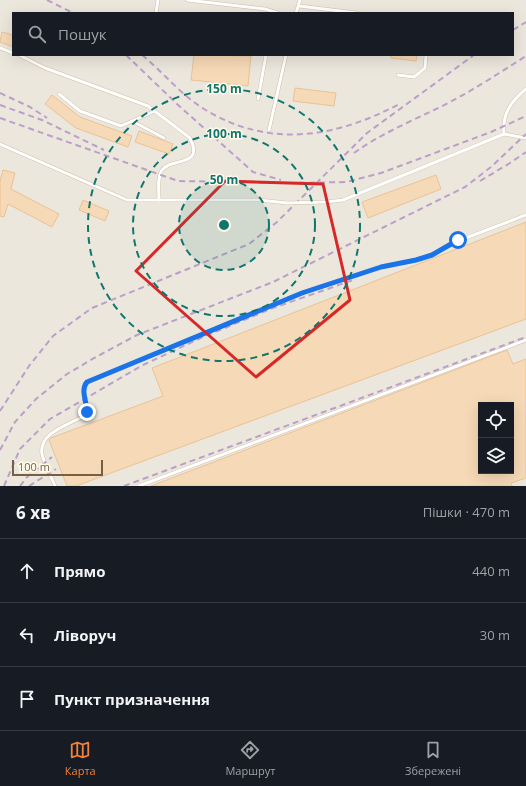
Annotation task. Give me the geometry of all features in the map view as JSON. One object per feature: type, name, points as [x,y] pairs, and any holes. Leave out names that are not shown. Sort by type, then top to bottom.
[{"type":"lane","points":[[156,12],[158,0]]},
{"type":"lane","points":[[187,0],[265,9],[274,12]]},
{"type":"lane","points":[[296,12],[300,0]]},
{"type":"lane","points":[[299,6],[350,12]]},
{"type":"lane","points":[[312,12],[313,7]]},
{"type":"lane","points":[[0,48],[12,53]]},
{"type":"lane","points":[[21,56],[44,68],[148,106],[190,138],[194,145],[193,153],[189,160],[166,166],[162,170],[160,175],[159,200]]},
{"type":"lane","points":[[258,99],[266,56]]},
{"type":"lane","points":[[269,130],[286,56]]},
{"type":"lane","points":[[398,75],[414,77],[424,68],[426,56]]},
{"type":"lane","points":[[504,134],[505,115],[510,104],[526,89]]},
{"type":"lane","points":[[59,94],[80,111],[121,126],[154,111]]},
{"type":"lane","points":[[132,121],[164,138]]},
{"type":"lane","points":[[0,144],[127,200],[259,200],[287,203],[343,200],[504,134],[526,138]]},
{"type":"lane","points":[[55,486],[42,454],[42,445],[48,436],[84,416],[87,412],[83,390],[87,382],[302,293],[381,267],[416,260],[432,255],[458,240],[526,215]]},
{"type":"lane","points":[[139,486],[526,340]]},
{"type":"highlighted area","points":[[225,181],[323,184],[350,300],[256,377],[136,271]]},
{"type":"shaded area","points":[[0,0],[526,0],[526,486],[0,486]]},
{"type":"building","points":[[2,32],[12,35],[12,47],[0,42]]},
{"type":"building","points":[[194,56],[251,56],[248,86],[191,80]]},
{"type":"building","points":[[391,56],[417,56],[416,61],[391,58]]},
{"type":"building","points":[[295,88],[336,93],[334,106],[293,101]]},
{"type":"building","points":[[52,95],[80,117],[132,136],[128,147],[76,128],[45,104]]},
{"type":"building","points":[[139,131],[173,144],[169,154],[135,142]]},
{"type":"building","points":[[3,170],[15,173],[11,189],[59,214],[52,227],[8,204],[4,217],[0,216],[0,181]]},
{"type":"building","points":[[436,175],[441,189],[368,218],[362,202]]},
{"type":"building","points":[[83,200],[109,211],[105,221],[79,210]]},
{"type":"building","points":[[526,222],[526,319],[76,486],[67,486],[49,440],[163,396],[152,368]]},
{"type":"building","points":[[507,350],[513,364],[526,359],[526,478],[511,483],[512,486],[151,486]]},
{"type":"railway","points":[[47,0],[71,12]]},
{"type":"railway","points":[[514,29],[526,22]]},
{"type":"railway","points":[[127,56],[177,104],[253,172],[281,180]]},
{"type":"railway","points":[[143,56],[180,90],[204,109],[228,122],[253,130],[278,134],[302,134],[327,131],[377,115],[401,103]]},
{"type":"railway","points":[[0,411],[29,366],[53,336],[92,308],[249,244],[277,222],[367,133],[473,56]]},
{"type":"railway","points":[[354,153],[383,135],[458,98],[526,56]]},
{"type":"railway","points":[[0,93],[30,107],[47,118]]},
{"type":"railway","points":[[0,105],[42,120],[104,150]]},
{"type":"railway","points":[[0,118],[178,181],[292,183],[346,182],[381,173],[491,132],[526,116]]},
{"type":"railway","points":[[0,450],[15,422],[36,399],[67,374],[137,335],[273,282],[465,187],[491,167],[526,134]]},
{"type":"railway","points":[[480,181],[526,152]]},
{"type":"railway","points":[[4,486],[20,449],[50,419],[143,365],[203,337],[273,308],[356,279]]},
{"type":"railway","points":[[124,486],[526,337]]},
{"type":"railway","points":[[20,486],[27,477],[52,457]]},
{"type":"railway","points":[[29,486],[56,469]]},
{"type":"route","points":[[87,412],[83,390],[87,382],[302,293],[381,267],[416,260],[432,255],[458,240]]}]
